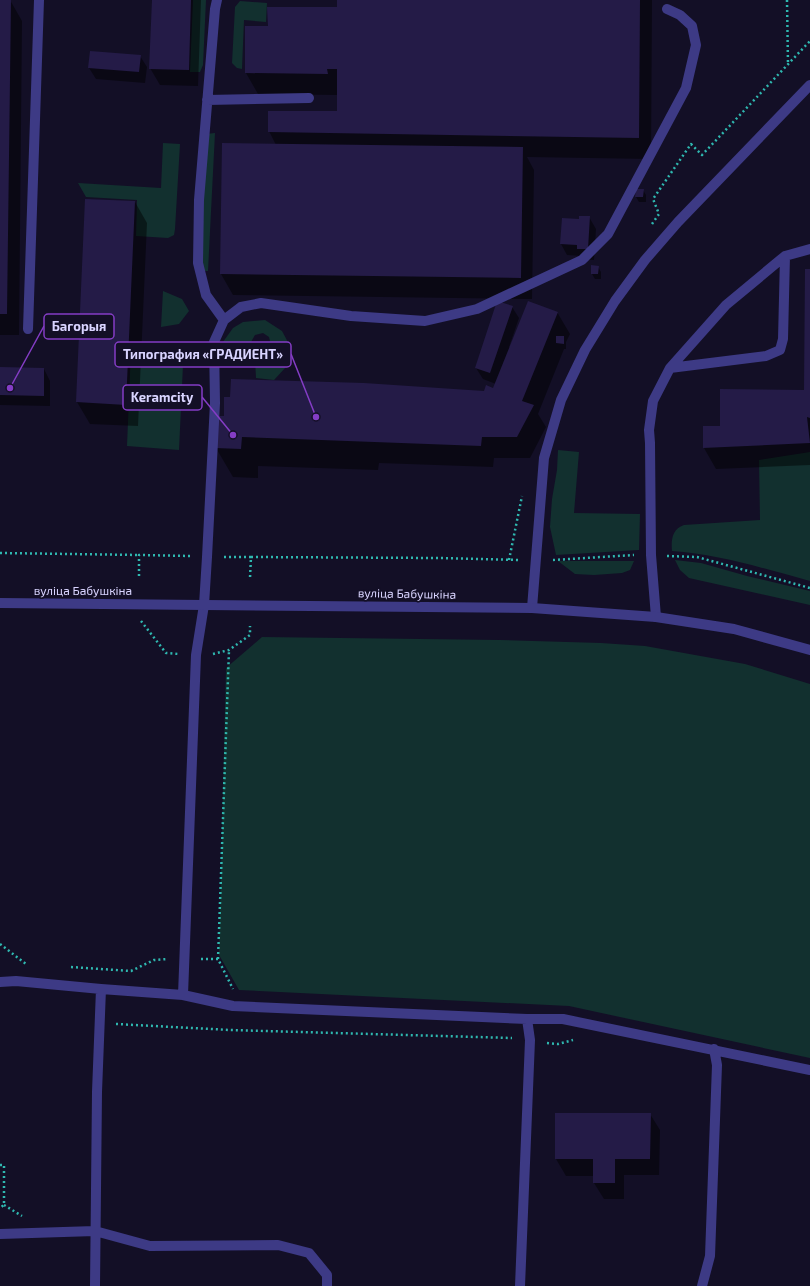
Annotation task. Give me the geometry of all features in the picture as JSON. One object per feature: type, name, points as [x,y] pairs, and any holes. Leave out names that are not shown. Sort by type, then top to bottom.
[{"type":"street","points":[[28,329],[39,0]]},
{"type":"street","points":[[217,0],[199,200],[198,263],[206,295],[224,320]]},
{"type":"street","points":[[183,995],[196,655],[204,605],[215,403],[214,342],[224,320],[241,307],[261,303],[350,316],[425,321],[477,308],[582,260],[608,234],[686,88],[696,45],[692,26],[680,15],[667,9]]},
{"type":"street","points":[[532,608],[544,458],[561,400],[585,350],[615,301],[645,260],[678,222],[810,85]]},
{"type":"street","points":[[207,100],[309,98]]},
{"type":"street","points":[[656,617],[651,555],[649,430],[653,401],[670,368],[726,305],[785,256],[810,249]]},
{"type":"street","points":[[670,368],[766,356],[780,350],[783,339],[785,256]]},
{"type":"street","name":"вуліца Бабушкіна","points":[[0,603],[532,608],[656,617],[734,629],[810,650]]},
{"type":"street","points":[[0,982],[16,981],[183,995],[233,1006],[563,1019],[810,1070]]},
{"type":"street","points":[[95,1286],[97,1092],[101,989]]},
{"type":"street","points":[[520,1286],[530,1040],[527,1018]]},
{"type":"street","points":[[702,1286],[710,1256],[718,1065],[714,1049]]},
{"type":"street","points":[[0,1234],[95,1231],[150,1246],[278,1245],[309,1253],[327,1275],[327,1286]]},
{"type":"path","points":[[787,0],[788,65]]},
{"type":"path","points":[[0,553],[140,555]]},
{"type":"path","points":[[142,621],[166,653],[179,654]]},
{"type":"path","points":[[209,655],[229,650],[250,635],[250,626]]},
{"type":"path","points":[[229,650],[218,959],[234,991],[230,1030]]},
{"type":"path","points":[[0,944],[26,964]]},
{"type":"path","points":[[64,967],[131,971],[154,960],[218,959]]},
{"type":"path","points":[[99,1023],[230,1030],[497,1037],[558,1044],[579,1038]]},
{"type":"path","points":[[0,1165],[4,1165],[4,1205],[0,1208]]},
{"type":"green space","points":[[193,0],[206,0],[203,65],[200,72],[190,72]]},
{"type":"green space","points":[[240,1],[267,3],[266,22],[244,20],[242,69],[237,68],[232,63],[235,7]]},
{"type":"green space","points":[[215,133],[208,271],[202,271],[203,139],[206,134]]},
{"type":"green space","points":[[163,143],[180,144],[174,235],[168,238],[136,236],[137,200],[86,197],[78,183],[161,188]]},
{"type":"green space","points":[[163,291],[182,299],[189,311],[179,324],[161,327]]},
{"type":"green space","points":[[265,320],[282,331],[290,346],[286,367],[274,380],[256,378],[256,364],[258,355],[267,350],[271,345],[269,337],[263,333],[255,335],[251,342],[254,350],[250,361],[219,358],[220,346],[233,328],[243,322]]},
{"type":"green space","points":[[131,349],[171,352],[179,356],[183,365],[179,450],[127,446]]},
{"type":"green space","points":[[558,450],[579,452],[574,513],[640,514],[639,550],[556,555],[550,527]]},
{"type":"green space","points":[[810,452],[810,581],[707,555],[672,551],[673,535],[677,529],[684,525],[760,520],[759,460]]},
{"type":"green space","points":[[675,560],[701,563],[810,591],[810,605],[689,578],[680,570]]},
{"type":"green space","points":[[558,561],[634,561],[630,570],[622,573],[594,575],[575,574]]},
{"type":"green space","points":[[262,637],[500,640],[645,646],[745,664],[810,684],[810,1058],[569,1006],[239,990],[219,955],[226,668]]},
{"type":"building","points":[[0,0],[11,0],[7,314],[0,314]]},
{"type":"building","points":[[152,0],[191,0],[189,70],[149,69]]},
{"type":"building","points":[[337,0],[640,0],[639,138],[268,132],[268,111],[337,111],[337,69],[327,69],[328,74],[245,73],[245,26],[268,26],[267,7],[337,7]]},
{"type":"building","points":[[90,51],[141,55],[139,72],[88,68]]},
{"type":"building","points":[[222,143],[523,147],[521,278],[220,274]]},
{"type":"building","points":[[636,189],[644,189],[643,197],[635,197]]},
{"type":"building","points":[[85,199],[135,201],[126,405],[76,402]]},
{"type":"building","points":[[579,216],[590,216],[588,249],[577,249],[577,245],[560,244],[562,218],[579,219]]},
{"type":"building","points":[[591,265],[599,266],[598,274],[591,274]]},
{"type":"building","points":[[805,269],[810,269],[810,418],[807,417],[810,443],[703,448],[703,426],[720,426],[720,389],[804,390]]},
{"type":"building","points":[[497,301],[513,306],[490,373],[475,368]]},
{"type":"building","points":[[528,301],[558,312],[522,401],[534,405],[517,437],[482,437],[481,446],[242,437],[241,449],[215,448],[216,416],[224,416],[224,397],[230,397],[231,379],[364,383],[484,391],[486,385],[493,388]]},
{"type":"building","points":[[556,336],[564,336],[564,344],[556,343]]},
{"type":"building","points":[[0,367],[44,368],[44,396],[0,395]]},
{"type":"building","points":[[555,1113],[651,1113],[650,1159],[615,1159],[615,1183],[593,1183],[593,1159],[555,1159]]},
{"type":"place","name":"Багорыя","points":[[10,388]]},
{"type":"place","name":"Типография «ГРАДИЕНТ»","points":[[316,417]]},
{"type":"place","name":"Keramcity","points":[[233,435]]}]
